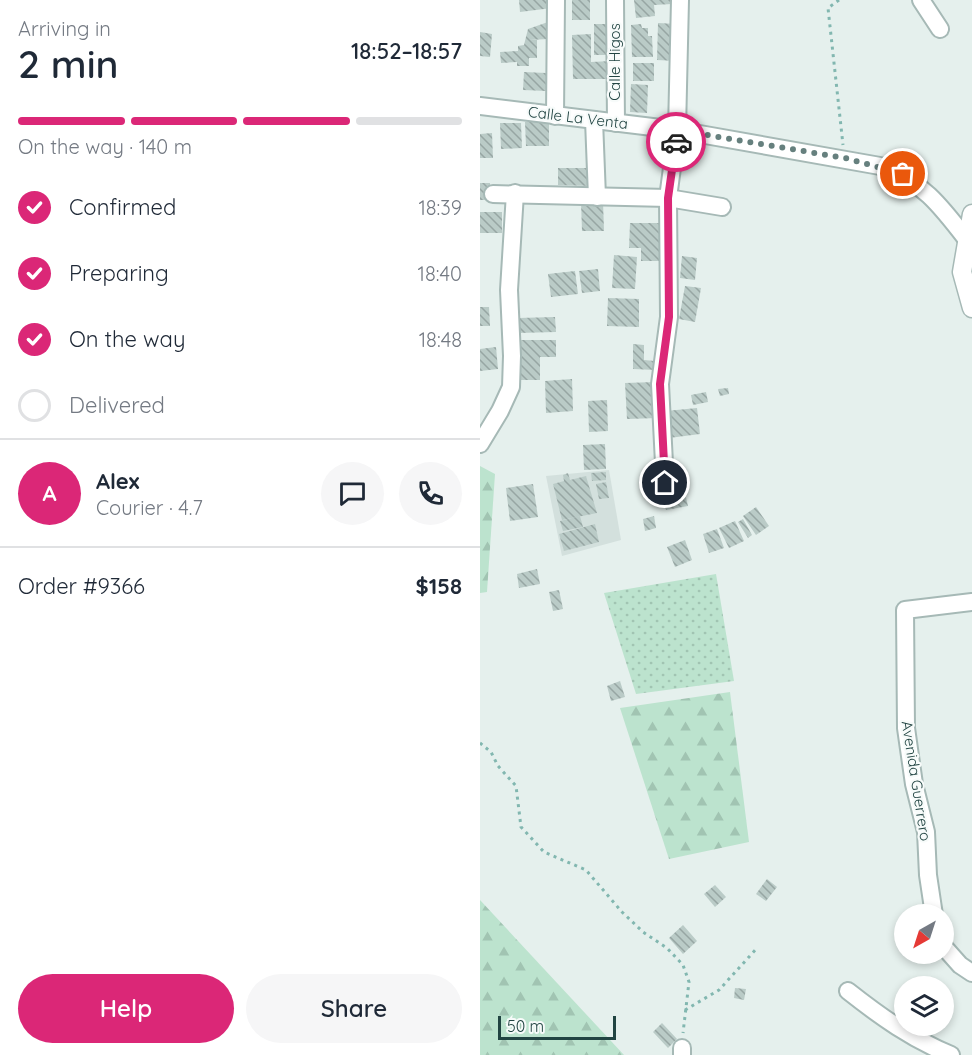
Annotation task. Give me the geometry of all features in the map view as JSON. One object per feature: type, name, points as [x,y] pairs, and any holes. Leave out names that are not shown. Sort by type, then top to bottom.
[{"type":"street","points":[[555,116],[556,0]]},
{"type":"street","name":"Calle Higos","points":[[615,0],[616,123]]},
{"type":"street","points":[[665,483],[660,384],[669,317],[668,198],[677,130],[680,0]]},
{"type":"street","points":[[921,0],[940,29]]},
{"type":"street","name":"Calle La Venta","points":[[480,106],[677,130],[845,158],[903,174],[920,185],[966,240]]},
{"type":"street","points":[[594,120],[597,196]]},
{"type":"street","points":[[480,444],[500,411],[511,387],[509,290],[515,193]]},
{"type":"street","points":[[493,194],[668,198],[722,207]]},
{"type":"street","points":[[972,214],[962,272],[968,301],[972,308]]},
{"type":"street","name":"Avenida Guerrero","points":[[933,904],[926,832],[914,784],[906,728],[906,610],[972,602]]},
{"type":"street","points":[[954,958],[972,973]]},
{"type":"street","points":[[848,992],[887,1022],[926,1045],[951,1055]]},
{"type":"path","points":[[838,0],[828,8],[845,158]]},
{"type":"path","points":[[480,743],[491,752],[498,766],[516,786],[521,826],[544,852],[586,870],[622,912],[644,932],[667,948],[683,965],[689,982],[682,1051]]},
{"type":"path","points":[[685,1010],[719,990],[758,947]]},
{"type":"shaded area","points":[[609,470],[621,540],[562,556],[546,476]]},
{"type":"green space","points":[[480,466],[495,474],[487,592],[480,593]]},
{"type":"green space","points":[[716,574],[734,681],[636,694],[604,593]]},
{"type":"green space","points":[[730,692],[749,842],[669,859],[620,708]]},
{"type":"green space","points":[[480,900],[624,1055],[480,1055]]},
{"type":"building","points":[[519,0],[551,0],[552,8],[520,12]]},
{"type":"building","points":[[572,0],[590,0],[590,20],[572,20]]},
{"type":"building","points":[[634,0],[671,0],[672,4],[654,5],[655,16],[636,18]]},
{"type":"building","points":[[548,22],[549,39],[529,40],[537,40],[537,58],[529,58],[529,66],[517,66],[517,62],[501,63],[500,52],[518,51],[518,46],[524,45],[528,29]]},
{"type":"building","points":[[658,23],[677,24],[676,61],[657,60]]},
{"type":"building","points":[[594,24],[612,24],[612,55],[594,55]]},
{"type":"building","points":[[641,24],[642,28],[648,28],[648,36],[652,36],[653,57],[632,57],[631,25]]},
{"type":"building","points":[[480,32],[492,34],[490,57],[480,56]]},
{"type":"building","points":[[591,34],[591,62],[611,61],[611,79],[573,79],[572,35]]},
{"type":"building","points":[[633,63],[654,63],[654,81],[633,81]]},
{"type":"building","points":[[524,72],[546,73],[546,91],[523,90]]},
{"type":"building","points":[[631,84],[648,85],[647,113],[630,112]]},
{"type":"building","points":[[549,121],[549,146],[526,146],[525,122]]},
{"type":"building","points":[[500,123],[521,123],[522,148],[501,149]]},
{"type":"building","points":[[492,133],[493,158],[480,158],[480,134]]},
{"type":"building","points":[[558,168],[592,168],[591,186],[558,185]]},
{"type":"building","points":[[480,183],[490,183],[490,200],[480,200]]},
{"type":"building","points":[[603,201],[604,231],[582,231],[581,202]]},
{"type":"building","points":[[480,212],[502,212],[502,233],[480,233]]},
{"type":"building","points":[[630,223],[660,223],[660,261],[641,261],[641,248],[629,248]]},
{"type":"building","points":[[614,255],[637,257],[635,289],[612,288]]},
{"type":"building","points":[[682,256],[697,258],[695,280],[680,278]]},
{"type":"building","points":[[598,269],[600,291],[582,293],[579,271]]},
{"type":"building","points":[[575,271],[578,294],[551,297],[548,274]]},
{"type":"building","points":[[685,286],[701,288],[695,322],[679,319]]},
{"type":"building","points":[[608,298],[639,299],[639,327],[607,326]]},
{"type":"building","points":[[480,307],[489,307],[490,326],[480,326]]},
{"type":"building","points":[[555,317],[556,332],[518,333],[518,318]]},
{"type":"building","points":[[518,340],[556,340],[556,357],[540,357],[540,380],[517,380]]},
{"type":"building","points":[[633,344],[644,345],[644,360],[655,361],[655,370],[633,369]]},
{"type":"building","points":[[496,347],[498,369],[480,371],[480,349]]},
{"type":"building","points":[[572,379],[573,411],[546,413],[545,381]]},
{"type":"building","points":[[655,382],[658,418],[627,419],[625,383]]},
{"type":"building","points":[[728,388],[729,394],[720,396],[718,389]]},
{"type":"building","points":[[706,392],[708,402],[693,405],[691,395]]},
{"type":"building","points":[[607,400],[608,431],[589,432],[588,401]]},
{"type":"building","points":[[697,408],[700,434],[669,438],[666,411]]},
{"type":"building","points":[[605,444],[606,469],[584,470],[583,445]]},
{"type":"building","points":[[656,468],[658,480],[645,481],[644,470]]},
{"type":"building","points":[[606,472],[606,480],[592,481],[591,473]]},
{"type":"building","points":[[568,473],[570,480],[586,476],[597,513],[562,520],[553,484],[564,481],[563,475]]},
{"type":"building","points":[[606,482],[609,498],[599,499],[596,484]]},
{"type":"building","points":[[533,484],[538,517],[510,521],[506,488]]},
{"type":"building","points":[[684,489],[688,506],[666,510],[662,494]]},
{"type":"building","points":[[756,507],[769,526],[756,535],[743,516]]},
{"type":"building","points":[[580,516],[583,527],[563,531],[560,521]]},
{"type":"building","points":[[654,516],[656,528],[645,531],[643,519]]},
{"type":"building","points":[[743,519],[752,535],[748,538],[738,522]]},
{"type":"building","points":[[735,521],[744,541],[729,548],[719,528]]},
{"type":"building","points":[[595,524],[599,542],[564,551],[559,534]]},
{"type":"building","points":[[717,529],[724,548],[709,553],[703,534]]},
{"type":"building","points":[[685,540],[692,560],[675,567],[667,547]]},
{"type":"building","points":[[537,569],[540,584],[519,588],[517,574]]},
{"type":"building","points":[[559,590],[563,609],[553,611],[549,592]]},
{"type":"building","points":[[620,681],[625,697],[611,701],[607,686]]},
{"type":"building","points":[[767,879],[777,887],[766,901],[756,894]]},
{"type":"building","points":[[715,885],[726,897],[715,907],[704,894]]},
{"type":"building","points":[[683,925],[697,941],[683,954],[669,938]]},
{"type":"building","points":[[735,988],[746,989],[744,1000],[734,998]]},
{"type":"building","points":[[662,1023],[677,1039],[668,1048],[653,1032]]},
{"type":"way so far","points":[[676,142],[677,130],[845,158],[903,174]]},
{"type":"route","points":[[665,483],[660,384],[669,317],[668,198],[676,142]]}]
